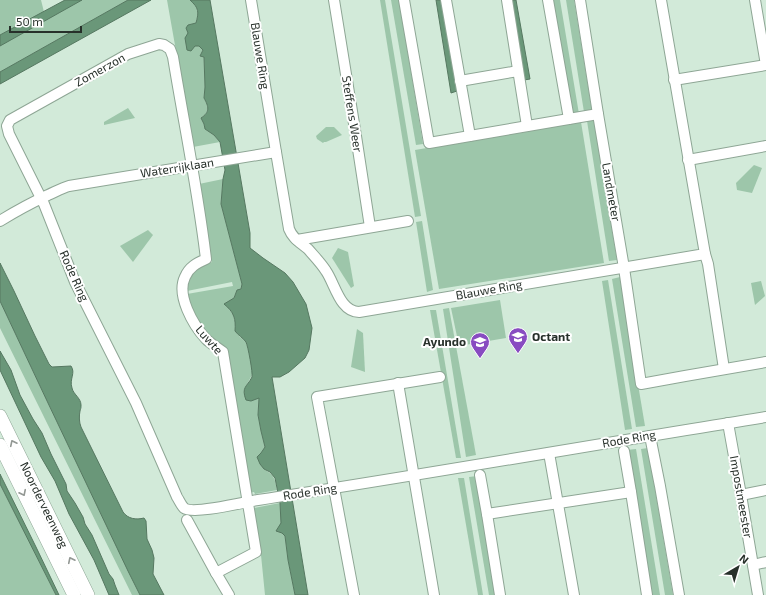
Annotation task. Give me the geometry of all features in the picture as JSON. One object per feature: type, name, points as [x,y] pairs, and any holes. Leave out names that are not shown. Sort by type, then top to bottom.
[{"type":"street","name":"Blauwe Ring","points":[[251,0],[289,229],[292,236],[316,258],[331,278],[340,300],[349,310],[359,312],[705,254]]},
{"type":"street","name":"Steffens Weer","points":[[334,0],[370,227]]},
{"type":"street","points":[[404,0],[429,143],[598,114]]},
{"type":"street","points":[[446,0],[470,136]]},
{"type":"street","points":[[507,0],[527,126]]},
{"type":"street","points":[[548,0],[569,119]]},
{"type":"street","name":"Landmeter","points":[[580,0],[624,268],[641,384],[724,369]]},
{"type":"street","points":[[664,0],[661,0],[688,160],[708,264],[724,369],[766,362]]},
{"type":"street","points":[[674,80],[766,65],[755,0]]},
{"type":"street","name":"Zomerzon","points":[[42,201],[9,134],[7,126],[10,120],[128,54],[159,44],[170,49],[173,57],[192,166]]},
{"type":"street","points":[[460,81],[518,71]]},
{"type":"street","points":[[688,160],[766,146]]},
{"type":"street","name":"Waterrijklaan","points":[[0,221],[16,216],[42,201],[78,185],[276,152]]},
{"type":"street","name":"Luwte","points":[[192,166],[206,259],[189,270],[183,282],[182,289],[188,309],[199,330],[207,340],[223,352],[247,502]]},
{"type":"street","name":"Rode Ring","points":[[42,201],[75,282],[136,403],[177,497],[184,508],[192,510],[205,510],[293,494],[766,416]]},
{"type":"street","points":[[297,240],[408,221]]},
{"type":"street","points":[[354,595],[317,397],[440,377]]},
{"type":"street","points":[[398,383],[434,595]]},
{"type":"street","name":"Noorderveenweg","points":[[0,416],[88,595]]},
{"type":"street","name":"Impostmeester","points":[[728,423],[758,595]]},
{"type":"street","points":[[650,436],[679,595]]},
{"type":"street","name":"Noorderveenweg","points":[[0,445],[74,595]]},
{"type":"street","points":[[624,451],[647,595]]},
{"type":"street","points":[[549,453],[574,595]]},
{"type":"street","points":[[480,475],[500,595]]},
{"type":"street","points":[[741,494],[766,490]]},
{"type":"street","points":[[487,514],[631,492]]},
{"type":"street","points":[[216,573],[256,552],[247,502]]},
{"type":"street","points":[[187,520],[229,595]]},
{"type":"street","points":[[753,565],[766,562]]},
{"type":"shaded area","points":[[0,0],[41,0],[44,12],[0,35]]},
{"type":"shaded area","points":[[65,0],[82,0],[0,46],[0,35]]},
{"type":"shaded area","points":[[81,0],[128,0],[0,72],[0,45]]},
{"type":"shaded area","points":[[128,0],[151,0],[0,84],[0,72]]},
{"type":"shaded area","points":[[167,0],[190,0],[197,8],[198,16],[196,23],[188,25],[195,46],[199,45],[203,50],[200,56],[204,57],[204,98],[208,109],[201,118],[205,129],[214,135],[220,142],[193,147]]},
{"type":"shaded area","points":[[190,0],[210,0],[250,233],[250,248],[285,273],[293,282],[306,304],[312,328],[309,350],[305,358],[289,372],[280,377],[272,377],[308,595],[295,595],[285,536],[276,531],[281,523],[280,503],[275,478],[270,472],[264,469],[257,457],[265,447],[258,415],[259,398],[251,401],[246,400],[244,392],[245,387],[252,377],[248,349],[246,342],[235,331],[234,316],[224,304],[234,298],[237,290],[241,289],[242,284],[221,204],[225,170],[220,142],[214,135],[205,129],[201,118],[206,114],[208,109],[204,98],[204,57],[200,56],[203,50],[199,46],[195,46],[191,51],[187,50],[185,38],[188,33],[186,28],[188,25],[196,23],[198,16],[197,8]]},
{"type":"shaded area","points":[[380,0],[385,0],[421,216],[415,217]]},
{"type":"shaded area","points":[[391,0],[399,0],[423,144],[416,145]]},
{"type":"shaded area","points":[[436,0],[442,0],[457,91],[451,93]]},
{"type":"shaded area","points":[[510,0],[516,0],[530,79],[524,80]]},
{"type":"shaded area","points":[[552,0],[560,0],[579,114],[571,115]]},
{"type":"shaded area","points":[[566,0],[574,0],[592,111],[584,112]]},
{"type":"shaded area","points":[[128,108],[135,118],[104,125],[104,122]]},
{"type":"shaded area","points":[[587,121],[594,121],[617,260],[609,261]]},
{"type":"shaded area","points":[[581,122],[604,263],[439,289],[415,150]]},
{"type":"shaded area","points":[[326,127],[334,127],[342,135],[323,143],[317,139],[316,136]]},
{"type":"shaded area","points":[[754,165],[762,168],[752,193],[737,190],[736,183]]},
{"type":"shaded area","points":[[223,179],[221,204],[242,284],[241,289],[237,290],[229,309],[233,315],[239,336],[247,343],[252,365],[252,375],[246,386],[259,398],[258,415],[265,447],[261,453],[264,469],[274,477],[277,490],[255,494],[254,492],[248,493],[226,349],[210,338],[196,320],[187,294],[233,286],[232,282],[187,291],[189,276],[195,269],[212,262],[199,184]]},
{"type":"shaded area","points":[[422,221],[433,290],[427,292],[416,222]]},
{"type":"shaded area","points":[[148,230],[153,235],[133,262],[120,246]]},
{"type":"shaded area","points":[[338,248],[348,252],[354,286],[351,288],[332,258]]},
{"type":"shaded area","points":[[0,263],[49,364],[52,367],[71,366],[73,374],[71,385],[81,403],[79,419],[81,427],[123,512],[130,518],[144,518],[146,521],[147,539],[154,558],[153,574],[164,595],[140,595],[128,571],[0,301]]},
{"type":"shaded area","points":[[620,277],[645,426],[636,427],[612,279]]},
{"type":"shaded area","points":[[608,280],[632,429],[625,430],[602,281]]},
{"type":"shaded area","points":[[761,281],[765,296],[755,305],[751,283]]},
{"type":"shaded area","points":[[500,300],[506,338],[459,346],[451,308]]},
{"type":"shaded area","points":[[0,301],[140,595],[132,595],[0,328]]},
{"type":"shaded area","points":[[449,308],[476,455],[466,457],[443,309]]},
{"type":"shaded area","points":[[430,310],[436,310],[461,458],[456,458]]},
{"type":"shaded area","points":[[357,329],[363,333],[365,372],[351,367]]},
{"type":"shaded area","points":[[0,351],[11,370],[20,395],[42,433],[66,484],[67,491],[92,535],[119,595],[109,595],[94,560],[69,514],[55,481],[41,457],[0,370]]},
{"type":"shaded area","points":[[648,448],[673,595],[665,595],[641,449]]},
{"type":"shaded area","points":[[636,449],[660,595],[651,595],[627,450]]},
{"type":"shaded area","points":[[0,474],[59,595],[56,595],[0,484]]},
{"type":"shaded area","points":[[477,476],[497,595],[489,595],[469,477]]},
{"type":"shaded area","points":[[458,478],[464,478],[483,595],[478,595]]},
{"type":"shaded area","points":[[0,484],[56,595],[0,595]]},
{"type":"shaded area","points":[[280,503],[282,533],[285,536],[295,595],[265,595],[260,545],[254,508]]},
{"type":"place","name":"Octant","points":[[518,354]]},
{"type":"place","name":"Ayundo","points":[[480,359]]}]
